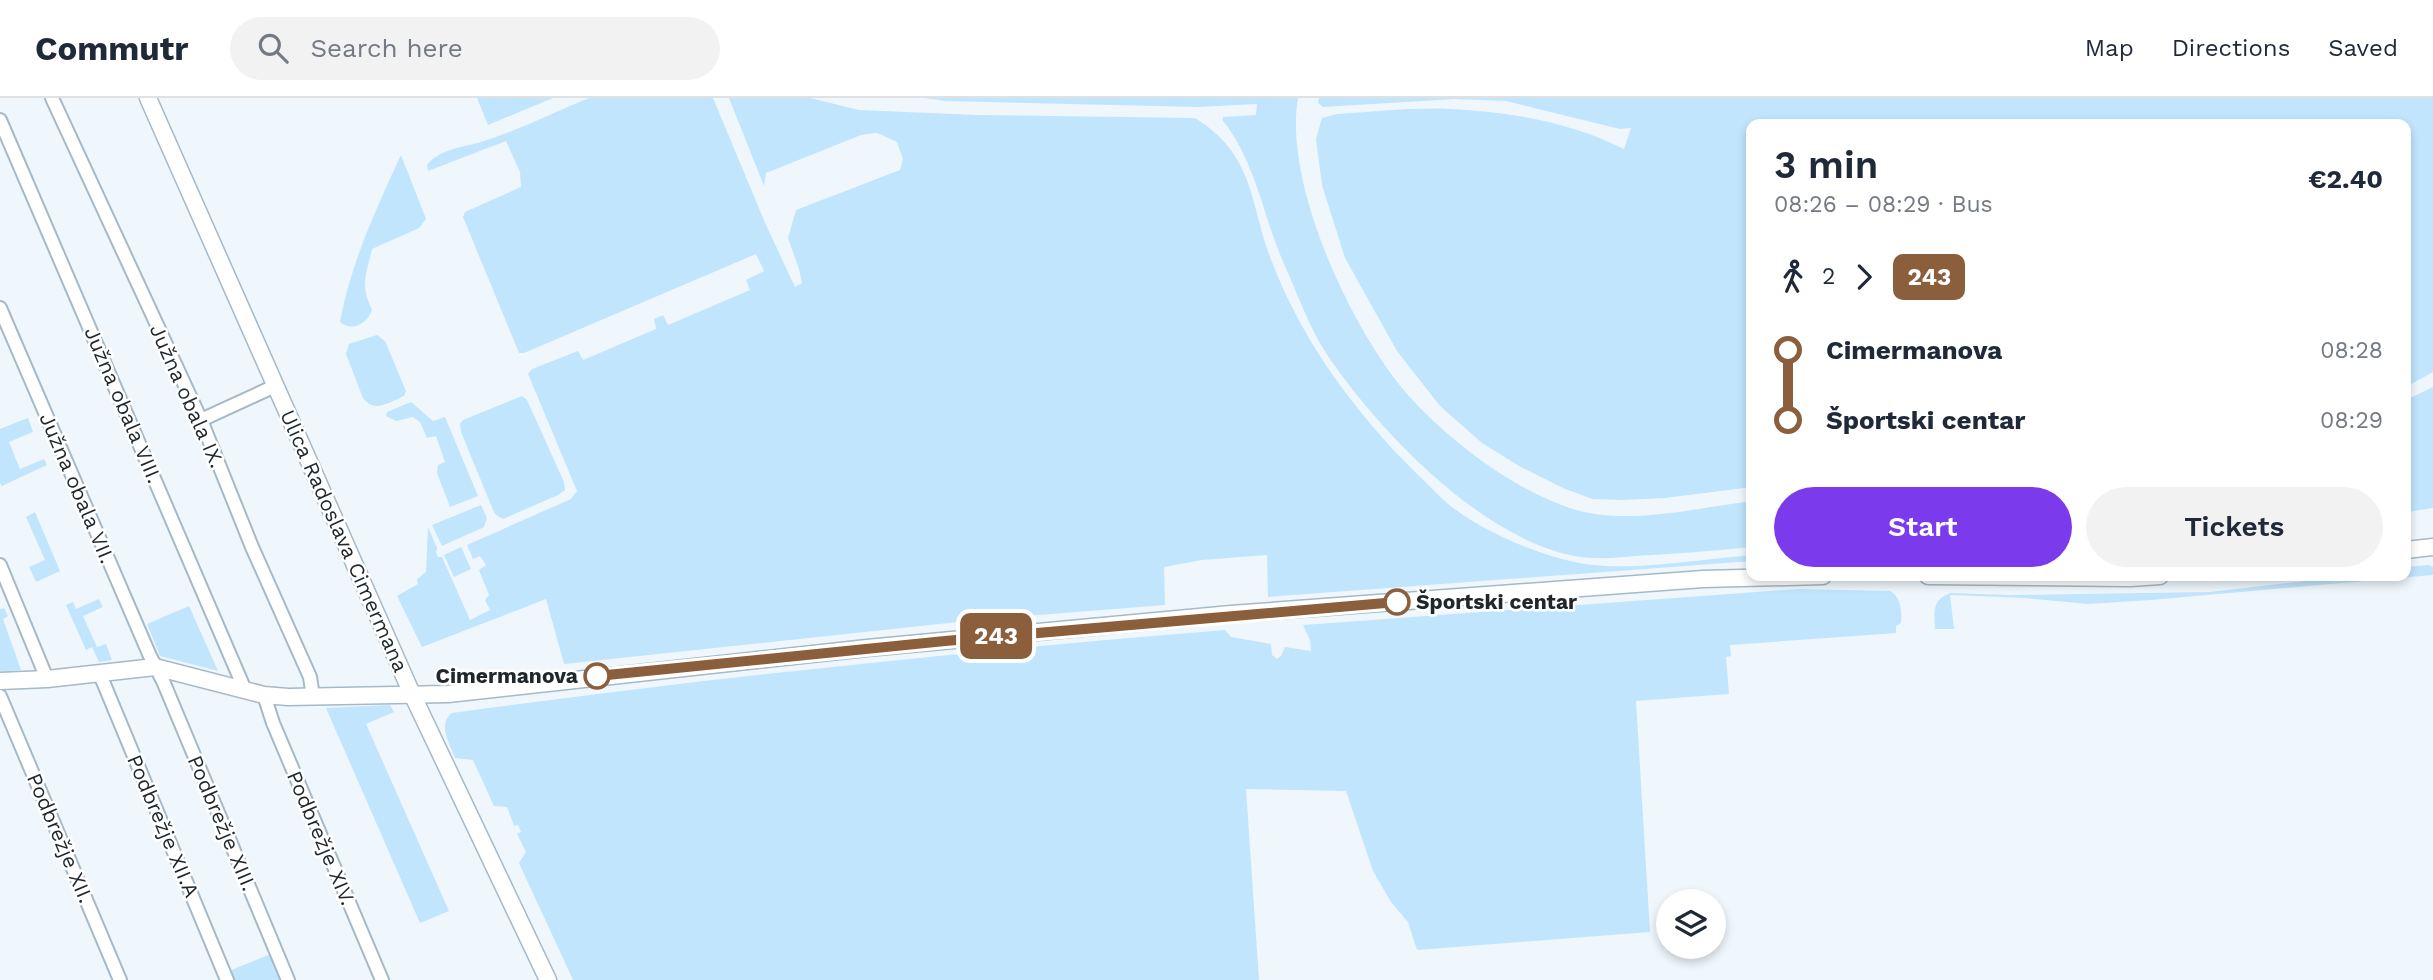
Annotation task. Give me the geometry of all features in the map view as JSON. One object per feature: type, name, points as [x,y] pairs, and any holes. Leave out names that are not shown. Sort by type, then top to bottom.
[{"type":"street","name":"Južna obala IX.","points":[[52,98],[201,420],[252,547],[310,677],[313,697]]},
{"type":"street","name":"Ulica Radoslava Cimermana","points":[[148,98],[412,694],[548,980]]},
{"type":"street","name":"Južna obala VIII.","points":[[0,120],[245,690]]},
{"type":"street","name":"Južna obala VII.","points":[[0,308],[155,667]]},
{"type":"street","points":[[201,420],[275,386]]},
{"type":"street","points":[[2411,549],[2433,547]]},
{"type":"street","points":[[0,565],[47,679]]},
{"type":"street","points":[[0,681],[47,679],[155,667],[264,695],[313,697],[448,694],[853,649],[1231,614],[1746,578]]},
{"type":"street","name":"Podbrežje XIII.","points":[[155,667],[288,980]]},
{"type":"street","name":"Podbrežje XII.A","points":[[99,672],[227,980]]},
{"type":"street","name":"Podbrežje XIV.","points":[[264,695],[272,723],[382,980]]},
{"type":"street","name":"Podbrežje XII.","points":[[0,696],[120,980]]},
{"type":"shaded area","points":[[477,98],[553,98],[488,125]]},
{"type":"shaded area","points":[[589,98],[713,98],[795,287],[802,283],[788,238],[796,210],[900,170],[903,159],[897,142],[877,133],[861,135],[766,173],[764,186],[729,98],[810,98],[859,110],[976,115],[1195,118],[1230,148],[1240,165],[1248,182],[1272,262],[1299,321],[1316,349],[1353,403],[1374,428],[1448,504],[1497,535],[1557,558],[1576,562],[1631,566],[1746,556],[1746,561],[1268,597],[1267,555],[1202,560],[1164,567],[1165,605],[986,619],[564,664],[546,599],[422,647],[397,596],[418,584],[417,579],[426,572],[428,527],[438,557],[442,557],[470,620],[490,610],[485,600],[489,595],[479,570],[486,565],[480,556],[473,559],[467,545],[571,499],[577,491],[528,374],[532,369],[578,351],[583,360],[656,329],[654,319],[663,315],[668,325],[750,290],[746,280],[764,271],[756,254],[519,353],[463,217],[465,212],[521,187],[520,172],[506,141],[428,171],[427,165],[446,151],[525,126]]},
{"type":"shaded area","points":[[924,98],[1298,98],[1296,133],[1301,172],[1311,213],[1326,255],[1365,334],[1408,395],[1424,412],[1462,446],[1506,477],[1551,501],[1573,509],[1594,514],[1639,516],[1746,502],[1746,548],[1604,558],[1555,551],[1516,535],[1478,512],[1442,483],[1407,451],[1376,417],[1348,384],[1314,333],[1277,248],[1252,173],[1235,138],[1223,121],[1223,117],[1256,115],[1257,104],[1198,107],[946,101]]},
{"type":"shaded area","points":[[1319,98],[2433,98],[2433,372],[2411,384],[2411,119],[1746,119],[1746,488],[1665,498],[1592,499],[1519,466],[1482,443],[1440,406],[1397,351],[1345,258],[1322,185],[1316,139],[1322,118],[1337,114],[1422,109],[1473,110],[1540,120],[1583,132],[1624,149],[1631,128],[1620,129],[1506,101],[1455,99],[1323,107],[1318,103]]},
{"type":"shaded area","points":[[401,155],[426,219],[419,228],[372,249],[365,287],[372,310],[363,323],[345,325],[340,322],[350,279]]},
{"type":"shaded area","points":[[377,335],[385,341],[406,391],[404,396],[377,406],[367,403],[363,398],[346,354],[349,344]]},
{"type":"shaded area","points":[[2433,387],[2433,508],[2411,511],[2411,398]]},
{"type":"shaded area","points":[[522,396],[527,400],[564,482],[565,490],[503,519],[493,510],[460,424],[463,420]]},
{"type":"shaded area","points":[[411,402],[433,421],[445,417],[478,496],[450,507],[437,473],[438,465],[445,462],[436,436],[427,438],[420,422],[413,417],[396,421],[386,416],[387,412]]},
{"type":"shaded area","points":[[28,418],[33,432],[9,442],[20,469],[44,459],[47,465],[2,486],[0,429]]},
{"type":"shaded area","points":[[481,505],[487,518],[484,527],[442,546],[432,525]]},
{"type":"shaded area","points":[[35,512],[60,571],[36,582],[29,567],[45,560],[26,517]]},
{"type":"shaded area","points":[[461,547],[471,569],[454,577],[444,555]]},
{"type":"shaded area","points":[[2429,565],[2433,567],[2433,575],[2411,577],[2411,567]]},
{"type":"shaded area","points":[[2305,581],[2365,581],[2088,604],[1950,595],[1954,629],[1935,629],[1937,603],[1951,593],[2009,595],[2209,592]]},
{"type":"shaded area","points":[[1798,589],[1890,591],[1899,601],[1901,623],[1896,626],[1896,633],[1730,645],[1731,656],[1726,657],[1729,694],[1636,701],[1650,932],[1417,950],[1408,922],[1391,902],[1373,871],[1346,791],[1246,789],[1259,980],[573,980],[519,863],[526,852],[517,834],[521,832],[518,825],[514,826],[507,807],[494,806],[473,760],[455,758],[445,728],[445,723],[452,713],[645,688],[934,656],[1225,630],[1231,637],[1271,644],[1272,655],[1277,659],[1285,647],[1311,651],[1310,640],[1303,625]]},
{"type":"shaded area","points":[[99,599],[103,607],[83,616],[97,647],[106,644],[112,660],[99,662],[92,647],[86,650],[66,605],[73,602],[76,609]]},
{"type":"shaded area","points":[[189,606],[218,671],[160,656],[147,624]]},
{"type":"shaded area","points":[[4,608],[8,616],[3,619],[21,670],[0,672],[0,609]]},
{"type":"shaded area","points":[[390,705],[394,712],[366,724],[449,911],[420,923],[326,708]]},
{"type":"shaded area","points":[[273,953],[284,980],[233,980],[229,971]]},
{"type":"bus line","name":"243","points":[[597,676],[1231,614],[1397,602]]},
{"type":"place","name":"Športski centar","points":[[1397,602]]},
{"type":"place","name":"Cimermanova","points":[[597,676]]}]
